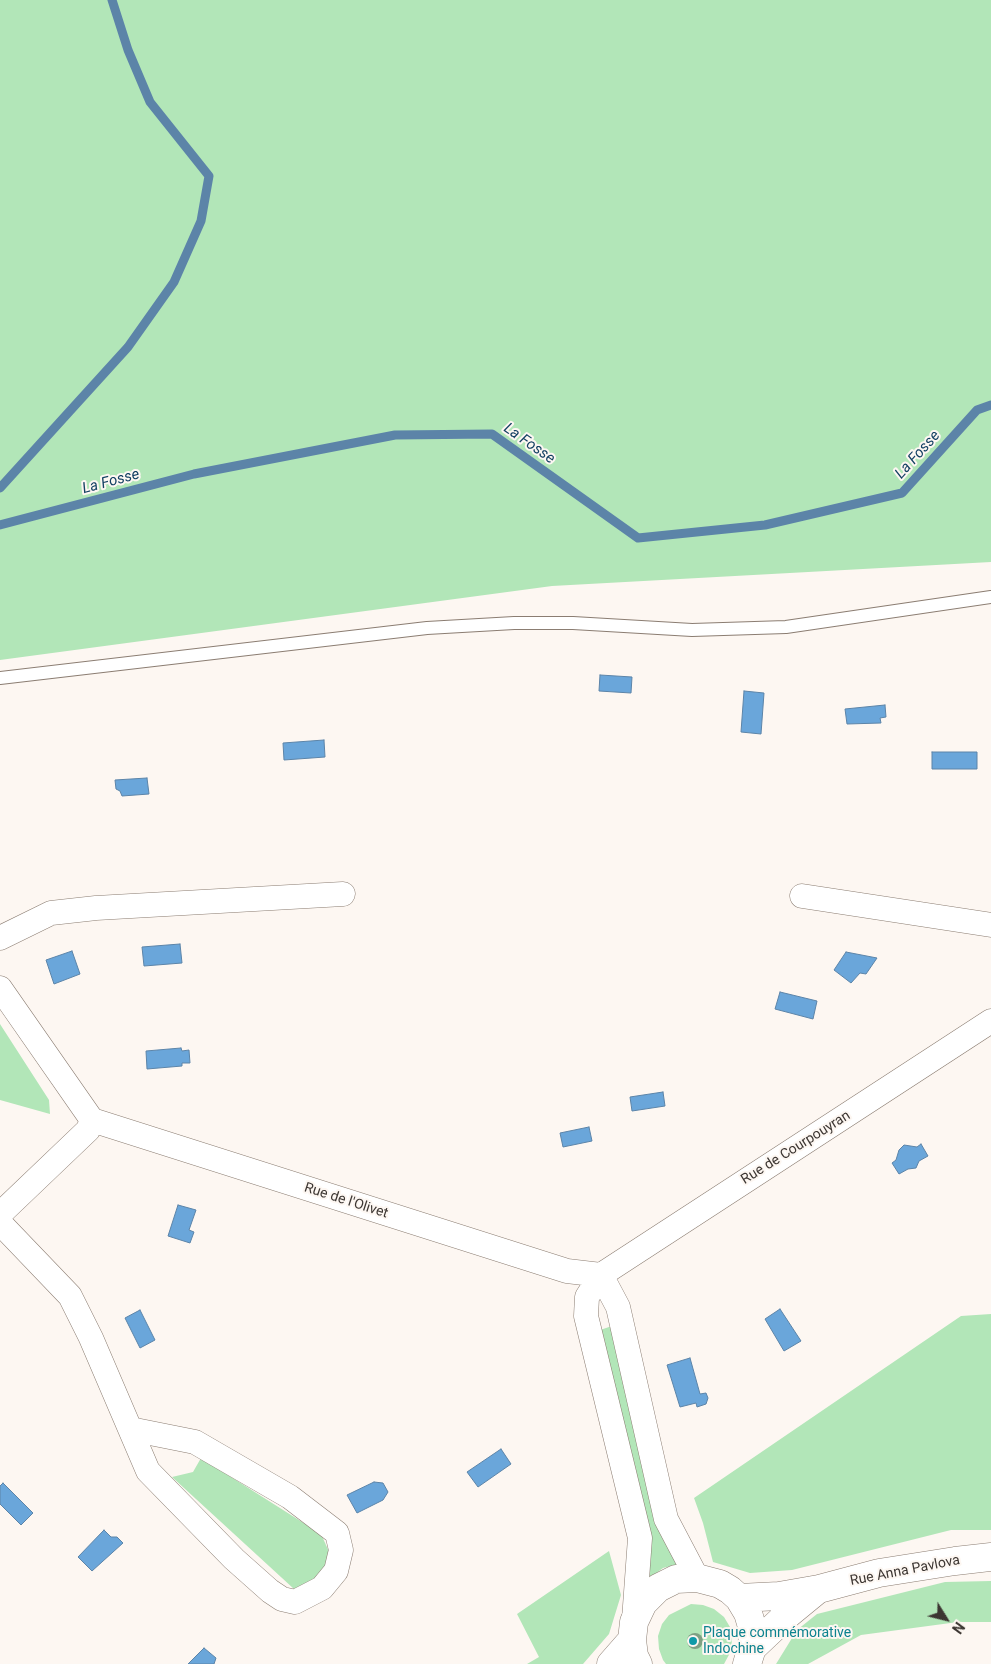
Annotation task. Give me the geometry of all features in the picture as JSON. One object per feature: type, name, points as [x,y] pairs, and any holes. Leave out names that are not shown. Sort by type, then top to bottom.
[{"type":"street","points":[[0,938],[51,913],[96,908],[343,894]]},
{"type":"street","points":[[802,896],[991,925]]},
{"type":"street","points":[[0,988],[92,1120],[88,1130],[0,1214]]},
{"type":"street","name":"Rue de Courpouyran","points":[[602,1275],[991,1021]]},
{"type":"street","name":"Rue de l'Olivet","points":[[92,1120],[567,1271],[602,1275]]},
{"type":"street","points":[[0,1222],[70,1296],[91,1338],[130,1429],[148,1471],[234,1559],[270,1591],[282,1599],[295,1602],[322,1588],[336,1571],[341,1550],[337,1533],[290,1497],[195,1442],[130,1429]]},
{"type":"street","points":[[635,1642],[640,1538],[586,1316],[587,1297],[602,1275],[618,1307],[666,1519],[698,1578]]},
{"type":"street","name":"Rue Anna Pavlova","points":[[739,1598],[779,1596],[819,1589],[879,1573],[955,1561],[991,1558]]},
{"type":"street","points":[[611,1664],[635,1642],[643,1603],[658,1588],[676,1579],[698,1578],[720,1584],[739,1598],[748,1613],[753,1630],[750,1656]]},
{"type":"street","name":"Rue Anna Pavlova","points":[[750,1656],[788,1614],[819,1589]]},
{"type":"lane","points":[[0,678],[427,628],[514,623],[574,623],[692,630],[786,627],[991,597]]},
{"type":"green space","points":[[0,0],[991,0],[991,562],[552,586],[0,660]]},
{"type":"green space","points":[[0,1024],[49,1100],[50,1114],[0,1100]]},
{"type":"green space","points":[[991,1314],[991,1530],[951,1530],[792,1570],[750,1573],[713,1562],[703,1523],[694,1498],[961,1316]]},
{"type":"green space","points":[[612,1326],[679,1564],[663,1568],[647,1580],[597,1331]]},
{"type":"green space","points":[[201,1458],[321,1534],[331,1556],[319,1576],[294,1589],[172,1477],[193,1472]]},
{"type":"green space","points":[[609,1551],[621,1595],[609,1634],[583,1664],[527,1664],[539,1657],[517,1614]]},
{"type":"green space","points":[[991,1581],[991,1622],[958,1622],[861,1635],[808,1664],[776,1664],[797,1630],[817,1614],[945,1582]]},
{"type":"green space","points":[[691,1604],[703,1605],[714,1609],[724,1617],[730,1627],[731,1651],[724,1664],[666,1664],[663,1660],[659,1649],[658,1636],[662,1624],[669,1615]]},
{"type":"water","points":[[600,675],[632,677],[631,693],[599,691]]},
{"type":"water","points":[[744,691],[764,693],[761,734],[741,732]]},
{"type":"water","points":[[885,705],[886,717],[880,718],[881,723],[847,724],[845,709]]},
{"type":"water","points":[[324,740],[325,757],[284,760],[283,743]]},
{"type":"water","points":[[932,752],[977,752],[977,769],[932,769]]},
{"type":"water","points":[[147,778],[149,794],[122,796],[120,791],[116,789],[115,780]]},
{"type":"water","points":[[180,944],[182,963],[144,966],[142,947]]},
{"type":"water","points":[[72,951],[80,974],[54,984],[46,960]]},
{"type":"water","points":[[846,952],[877,958],[866,974],[860,973],[851,983],[834,970]]},
{"type":"water","points":[[780,992],[817,1001],[813,1019],[775,1009]]},
{"type":"water","points":[[181,1048],[182,1051],[189,1050],[190,1063],[182,1063],[182,1066],[147,1069],[146,1051]]},
{"type":"water","points":[[663,1092],[665,1106],[632,1111],[630,1097]]},
{"type":"water","points":[[589,1127],[592,1141],[563,1147],[560,1133]]},
{"type":"water","points":[[921,1144],[928,1156],[919,1161],[916,1168],[908,1169],[899,1174],[892,1163],[896,1160],[899,1150],[904,1145],[917,1147]]},
{"type":"water","points":[[178,1205],[196,1210],[189,1230],[194,1232],[190,1243],[168,1236]]},
{"type":"water","points":[[780,1309],[801,1341],[784,1351],[765,1319]]},
{"type":"water","points":[[140,1310],[155,1340],[140,1348],[125,1318]]},
{"type":"water","points":[[690,1358],[700,1394],[706,1393],[708,1398],[706,1404],[697,1407],[696,1403],[680,1407],[667,1365]]},
{"type":"water","points":[[501,1449],[511,1464],[478,1487],[467,1472]]},
{"type":"water","points":[[374,1482],[383,1483],[388,1492],[383,1500],[357,1513],[347,1495]]},
{"type":"water","points":[[3,1483],[33,1513],[21,1525],[0,1504],[0,1486]]},
{"type":"water","points":[[104,1530],[111,1537],[117,1537],[123,1543],[92,1571],[78,1557]]},
{"type":"water","points":[[204,1648],[216,1658],[214,1664],[188,1664]]},
{"type":"waterway","points":[[0,488],[128,347],[174,282],[201,221],[209,176],[150,102],[128,50],[112,0]]},
{"type":"waterway","name":"La Fosse","points":[[0,525],[194,474],[395,435],[492,434],[638,538],[765,525],[902,493],[977,410],[991,405]]},
{"type":"place","name":"Plaque commémorative Indochine","points":[[693,1641]]}]
